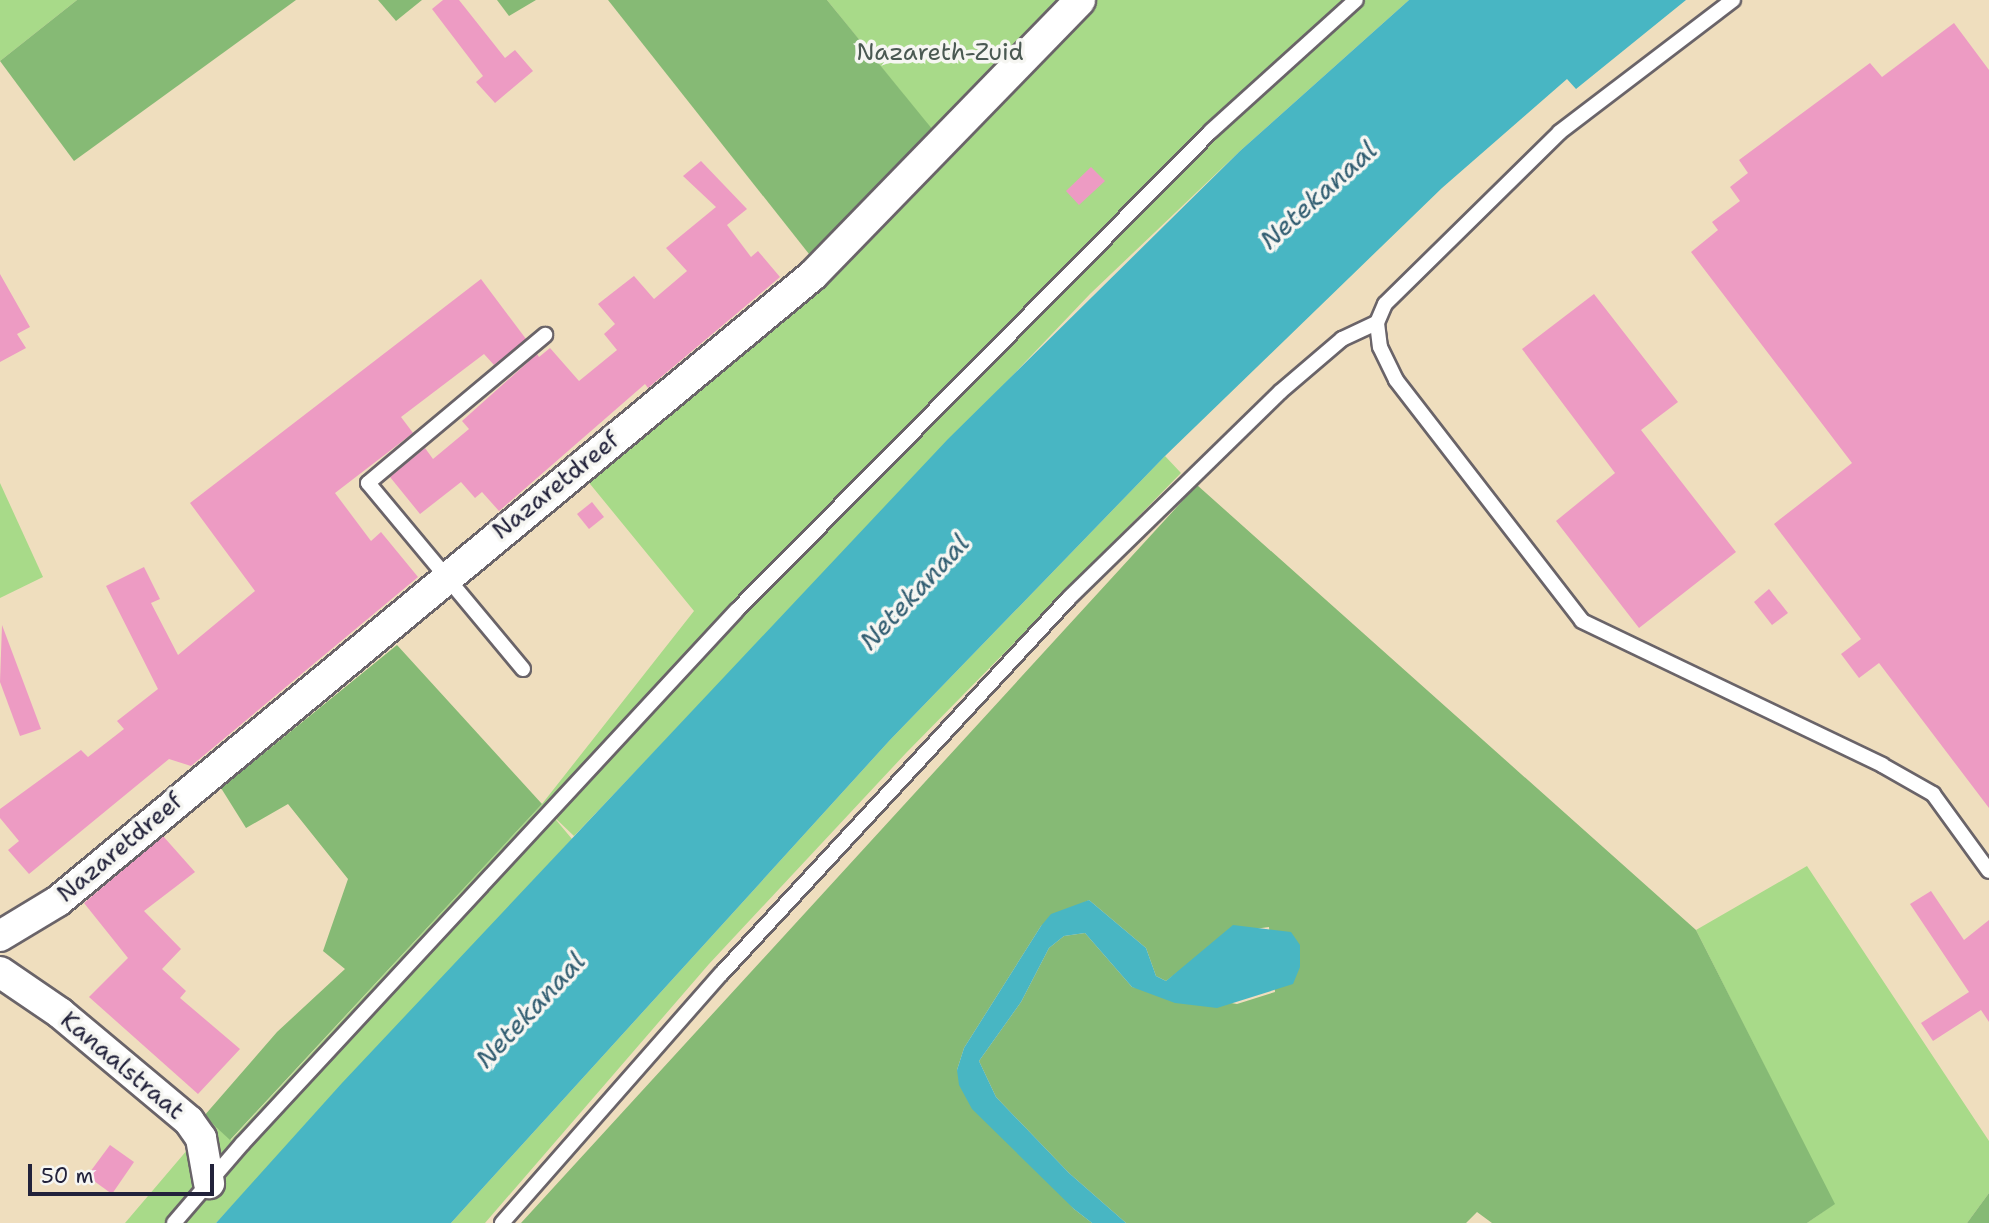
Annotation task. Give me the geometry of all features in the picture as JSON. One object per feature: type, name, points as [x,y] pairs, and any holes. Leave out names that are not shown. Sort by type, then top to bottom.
[{"type":"street","name":"Nazaretdreef","points":[[0,936],[58,901],[813,275],[1080,0]]},
{"type":"street","name":"Kanaalstraat","points":[[0,972],[60,1013],[188,1122],[201,1138],[209,1183]]},
{"type":"lane","points":[[174,1223],[737,610],[1211,131],[1356,0]]},
{"type":"lane","points":[[1733,0],[1560,132],[1385,304],[1377,323],[1380,347],[1396,380],[1582,621],[1882,765],[1933,794],[1989,871]]},
{"type":"lane","points":[[502,1223],[722,973],[1070,597],[1280,392],[1342,339],[1377,323]]},
{"type":"lane","points":[[523,669],[368,483],[545,335]]},
{"type":"green space","points":[[0,0],[77,0],[0,61]]},
{"type":"green space","points":[[77,0],[296,0],[74,161],[0,61]]},
{"type":"green space","points":[[378,0],[422,0],[396,21]]},
{"type":"green space","points":[[497,0],[536,0],[509,16]]},
{"type":"green space","points":[[608,0],[827,0],[937,135],[809,254]]},
{"type":"green space","name":"Nazareth-Zuid","points":[[827,0],[1409,0],[1240,151],[1090,294],[574,836],[551,814],[572,839],[216,1223],[125,1223],[188,1149],[204,1116],[231,1140],[542,804],[694,611],[586,479],[827,278],[809,254],[936,135]]},
{"type":"green space","points":[[1165,456],[1181,473],[906,753],[709,964],[485,1223],[451,1223],[890,740]]},
{"type":"green space","points":[[0,483],[43,577],[0,598]]},
{"type":"green space","points":[[1197,485],[1696,930],[1835,1204],[1807,1223],[1492,1223],[1477,1212],[1466,1223],[1126,1223],[1069,1173],[996,1097],[979,1061],[1021,1002],[1049,948],[1064,936],[1085,933],[1132,987],[1237,1004],[1275,992],[1269,927],[1247,930],[1204,952],[1166,981],[1156,976],[1146,948],[1089,900],[1041,926],[964,1048],[957,1070],[1074,1209],[1092,1223],[521,1223]]},
{"type":"green space","points":[[397,645],[542,804],[230,1140],[204,1116],[277,1032],[345,969],[323,951],[348,879],[288,804],[246,828],[221,788]]},
{"type":"green space","points":[[1807,866],[1989,1141],[1989,1193],[1967,1223],[1807,1223],[1834,1204],[1696,930]]},
{"type":"green space","points":[[1989,1193],[1989,1223],[1967,1223]]},
{"type":"water","name":"Netekanaal","points":[[1409,0],[1686,0],[1576,89],[1567,79],[1442,188],[1165,456],[890,740],[451,1223],[216,1223],[342,1083],[948,439],[1240,151]]},
{"type":"water","points":[[1089,900],[1146,948],[1156,976],[1166,981],[1233,925],[1291,932],[1300,945],[1300,967],[1293,984],[1217,1008],[1175,1003],[1132,987],[1085,933],[1064,936],[1049,948],[1021,1002],[979,1061],[996,1097],[1069,1173],[1126,1223],[1092,1223],[1074,1209],[972,1109],[959,1085],[957,1070],[964,1048],[1041,926],[1051,914]]},
{"type":"building","points":[[443,0],[459,0],[505,58],[515,50],[533,71],[495,103],[476,82],[483,76],[432,9]]},
{"type":"building","points":[[1954,23],[1989,70],[1989,808],[1879,663],[1859,678],[1841,654],[1861,639],[1774,524],[1852,463],[1691,252],[1718,230],[1712,222],[1740,201],[1730,187],[1748,173],[1739,160],[1870,63],[1882,77]]},
{"type":"building","points":[[701,161],[747,209],[727,225],[751,257],[758,251],[780,277],[648,388],[645,384],[499,511],[482,492],[475,498],[461,482],[420,514],[390,477],[425,448],[433,459],[469,429],[462,421],[537,354],[539,357],[550,348],[579,381],[617,350],[604,334],[615,324],[598,304],[634,276],[654,299],[687,271],[666,248],[716,207],[683,176]]},
{"type":"building","points":[[1091,167],[1105,181],[1079,205],[1066,191]]},
{"type":"building","points":[[0,274],[30,327],[17,334],[26,348],[0,362]]},
{"type":"building","points":[[481,279],[526,339],[494,365],[484,354],[401,417],[413,433],[335,493],[371,541],[381,532],[418,577],[191,766],[169,759],[29,874],[8,850],[19,841],[0,818],[0,809],[81,750],[88,757],[124,729],[117,721],[158,689],[106,586],[144,567],[160,599],[151,603],[178,655],[255,591],[190,503]]},
{"type":"building","points":[[1594,294],[1678,402],[1641,430],[1736,552],[1639,628],[1556,521],[1615,473],[1522,349]]},
{"type":"building","points":[[592,502],[604,517],[589,529],[577,514]]},
{"type":"building","points":[[1769,589],[1788,613],[1772,625],[1754,602]]},
{"type":"building","points":[[2,625],[41,729],[20,736],[0,682]]},
{"type":"building","points":[[163,836],[195,872],[144,911],[181,949],[162,969],[186,991],[180,998],[240,1049],[198,1094],[89,997],[128,958],[84,903]]},
{"type":"building","points":[[1931,891],[1964,940],[1989,920],[1989,1022],[1981,1010],[1933,1041],[1921,1023],[1969,992],[1910,904]]},
{"type":"building","points":[[110,1145],[134,1162],[112,1194],[87,1176]]}]
